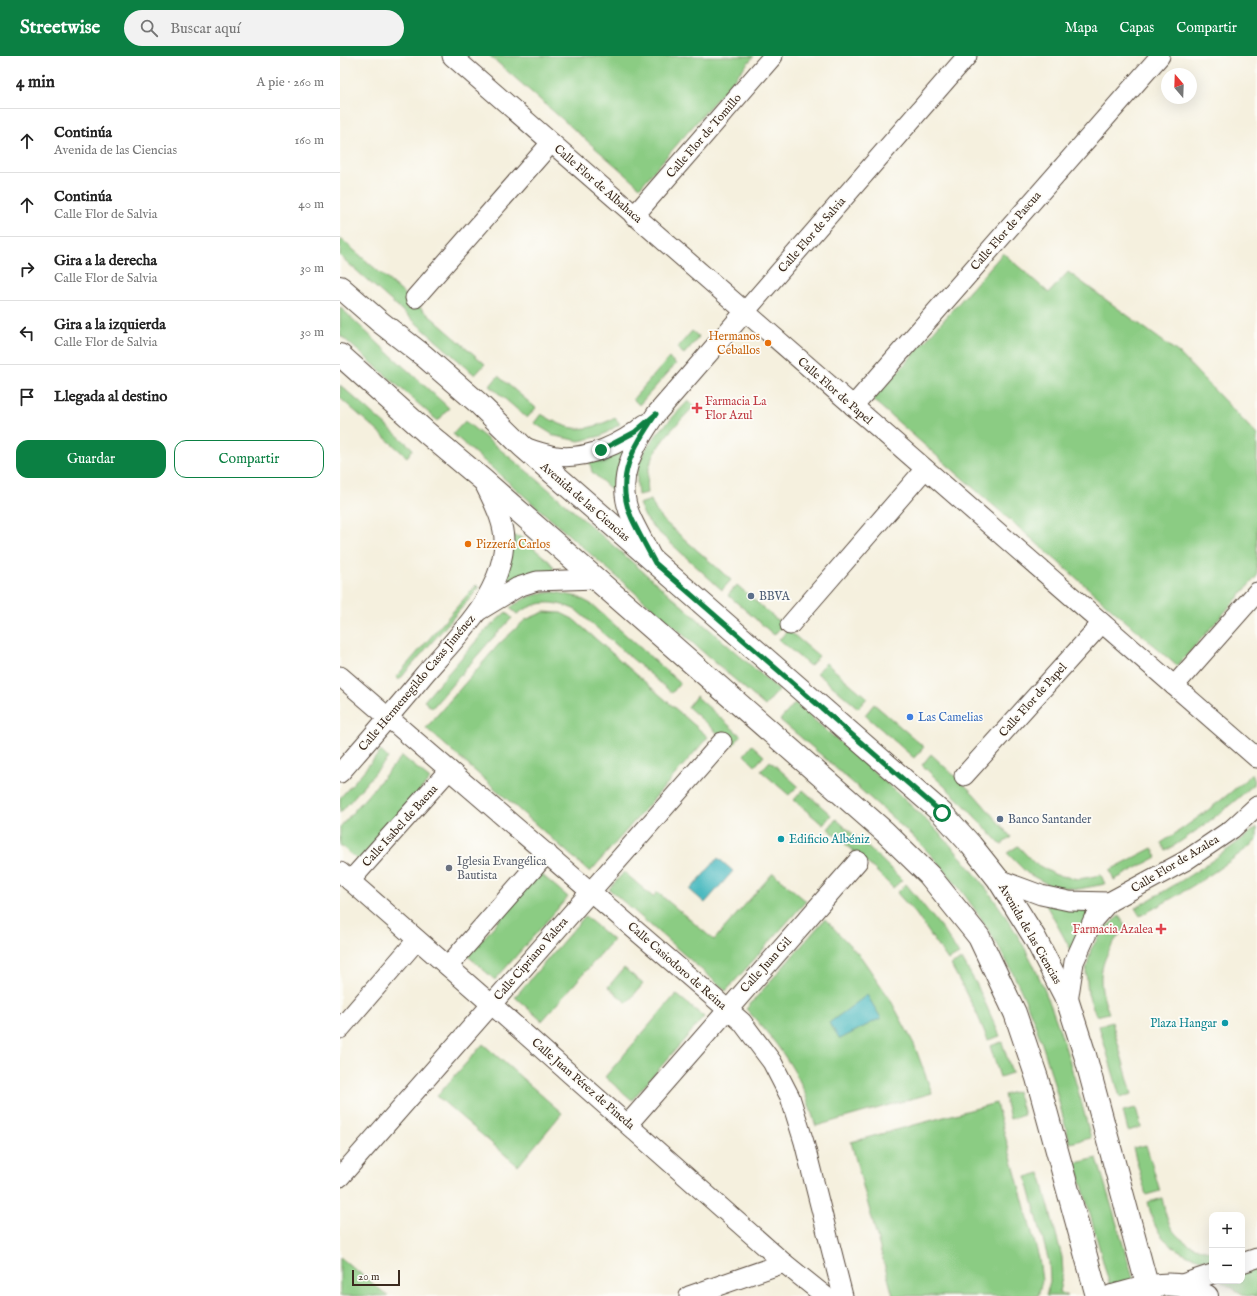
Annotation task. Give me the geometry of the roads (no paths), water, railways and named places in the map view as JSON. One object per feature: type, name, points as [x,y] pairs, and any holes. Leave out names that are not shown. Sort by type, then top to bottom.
[{"type":"main road","name":"Avenida de las Ciencias","points":[[340,288],[380,322],[424,356],[483,407],[522,446],[942,813],[971,845],[998,879],[1035,938],[1068,1002],[1087,1062],[1149,1291]]},
{"type":"main road","points":[[340,355],[427,433],[483,480],[885,832],[929,875],[978,938],[1015,1013],[1037,1078],[1098,1296]]},
{"type":"main road","points":[[1112,1296],[1149,1291],[1166,1284],[1179,1285],[1207,1296]]},
{"type":"street","name":"Calle Flor de Albahaca","points":[[452,56],[745,312]]},
{"type":"street","name":"Calle Flor de Tomillo","points":[[634,216],[773,56]]},
{"type":"street","name":"Calle Flor de Salvia","points":[[655,563],[632,519],[625,500],[624,484],[627,467],[636,444],[656,414],[967,56]]},
{"type":"street","name":"Calle Flor de Pascua","points":[[853,406],[1160,56]]},
{"type":"street","points":[[415,298],[551,143]]},
{"type":"street","name":"Calle Flor de Papel","points":[[745,312],[1257,758]]},
{"type":"street","name":"Calle Flor de Salvia","points":[[522,446],[556,456],[570,457],[589,453],[601,450],[635,432],[656,414]]},
{"type":"street","points":[[790,624],[925,469]]},
{"type":"street","name":"Calle Hermenegildo Casas Jiménez","points":[[340,773],[478,610],[496,579],[502,559],[504,542],[501,522],[483,480]]},
{"type":"street","name":"Calle Hermenegildo Casas Jiménez","points":[[478,610],[518,586],[537,581],[596,579]]},
{"type":"street","points":[[1174,686],[1257,592]]},
{"type":"street","name":"Calle Flor de Papel","points":[[964,776],[1102,623]]},
{"type":"street","name":"Calle Casiodoro de Reina","points":[[340,676],[742,1022],[772,1062],[790,1097],[804,1142],[843,1296]]},
{"type":"street","name":"Calle Cipriano Valera","points":[[340,1177],[722,742]]},
{"type":"street","name":"Calle Isabel de Baena","points":[[345,877],[449,770]]},
{"type":"street","name":"Calle Flor de Azalea","points":[[1109,902],[1185,861],[1232,829],[1257,806]]},
{"type":"street","points":[[448,966],[547,854]]},
{"type":"street","name":"Calle Juan Gil","points":[[628,1124],[858,861]]},
{"type":"street","name":"Calle Juan Pérez de Pineda","points":[[345,877],[628,1124],[784,1263],[825,1296]]},
{"type":"street","points":[[998,879],[1048,897],[1069,901],[1109,902]]},
{"type":"street","points":[[1068,1002],[1074,962],[1093,920],[1109,902]]},
{"type":"street","points":[[340,1029],[418,940]]},
{"type":"street","points":[[1245,1262],[1257,1258]]},
{"type":"street","points":[[689,1296],[784,1263]]},
{"type":"street","points":[[1179,1285],[1209,1275]]},
{"type":"water","points":[[718,858],[733,871],[705,903],[690,890]]},
{"type":"water","points":[[867,995],[881,1018],[840,1039],[829,1023]]},
{"type":"place","name":"Hermanos Ceballos","points":[[768,343]]},
{"type":"place","name":"Farmacia La Flor Azul","points":[[697,408]]},
{"type":"place","name":"Pizzería Carlos","points":[[468,544]]},
{"type":"place","name":"BBVA","points":[[751,596]]},
{"type":"place","name":"Las Camelias","points":[[910,717]]},
{"type":"place","name":"Banco Santander","points":[[1000,819]]},
{"type":"place","name":"Edificio Albéniz","points":[[781,839]]},
{"type":"place","name":"Iglesia Evangélica Bautista","points":[[449,868]]},
{"type":"place","name":"Farmacia Azalea","points":[[1161,929]]},
{"type":"place","name":"Plaza Hangar","points":[[1225,1023]]}]
